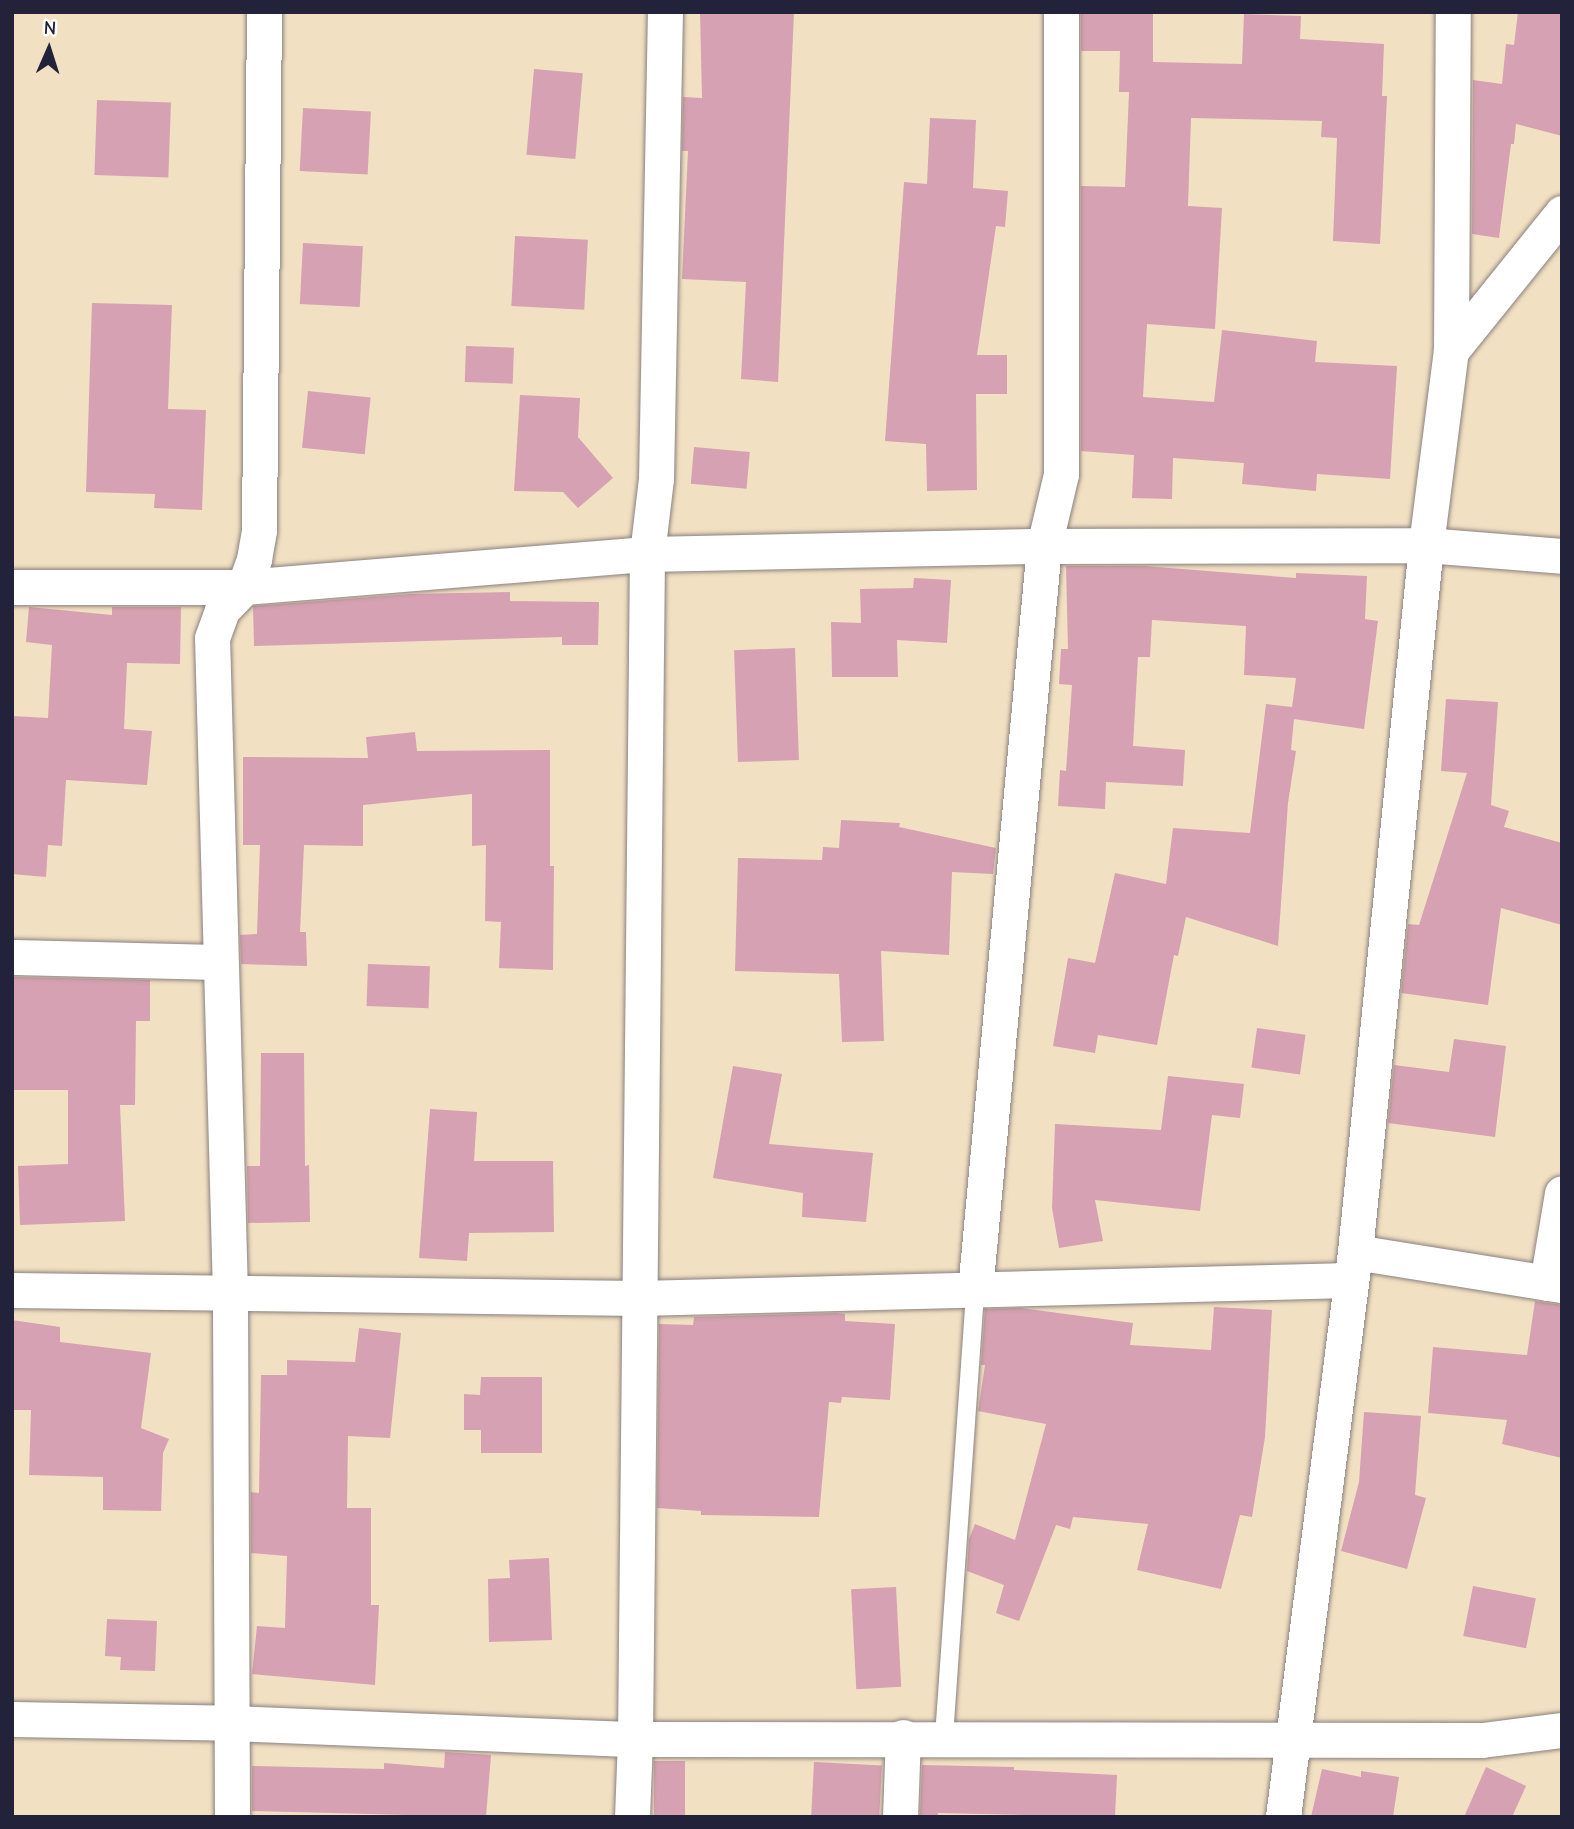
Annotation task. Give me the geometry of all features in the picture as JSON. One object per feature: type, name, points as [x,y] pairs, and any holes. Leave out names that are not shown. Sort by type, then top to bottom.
[{"type":"street","points":[[232,1817],[230,1293],[212,638],[222,610],[244,586],[254,559],[258,530],[264,12]]},
{"type":"street","points":[[632,1817],[647,554],[656,480],[665,12]]},
{"type":"street","points":[[975,1291],[1044,546],[1061,474],[1061,12]]},
{"type":"street","points":[[1283,1817],[1352,1266],[1426,545],[1451,351],[1453,12]]},
{"type":"street","points":[[1451,351],[1562,213]]},
{"type":"street","points":[[12,587],[244,586],[647,554],[1044,546],[1426,545],[1562,556]]},
{"type":"street","points":[[12,957],[220,962]]},
{"type":"street","points":[[12,1290],[639,1298],[975,1291],[1352,1266],[1554,1284],[1562,1193]]},
{"type":"street","points":[[12,1718],[231,1723],[635,1739],[944,1737],[1482,1740],[1562,1730]]},
{"type":"street","points":[[900,1817],[902,1737]]},
{"type":"lane","points":[[944,1737],[975,1291]]},
{"type":"building","points":[[700,12],[794,12],[778,382],[741,379],[746,282],[682,279],[688,151],[682,151],[683,97],[702,98]]},
{"type":"building","points":[[1081,12],[1153,12],[1153,62],[1242,64],[1244,14],[1301,16],[1300,39],[1384,44],[1382,96],[1387,96],[1380,244],[1333,241],[1337,138],[1321,137],[1322,121],[1191,118],[1188,206],[1222,208],[1215,329],[1147,324],[1143,397],[1214,402],[1222,330],[1317,341],[1315,362],[1397,366],[1390,479],[1317,474],[1316,491],[1242,484],[1244,463],[1173,458],[1172,499],[1132,498],[1134,455],[1081,451],[1081,186],[1125,187],[1129,92],[1119,92],[1120,51],[1081,51]]},
{"type":"building","points":[[1518,12],[1562,12],[1562,136],[1516,124],[1499,238],[1472,234],[1473,80],[1502,84],[1506,44],[1514,45]]},
{"type":"building","points":[[534,69],[583,73],[575,159],[527,155]]},
{"type":"building","points":[[97,100],[171,103],[168,178],[94,175]]},
{"type":"building","points":[[303,108],[371,112],[368,174],[300,171]]},
{"type":"building","points":[[930,118],[976,120],[973,188],[1008,191],[1005,227],[996,226],[977,355],[1007,355],[1007,394],[976,394],[977,490],[927,491],[926,444],[885,441],[904,182],[927,184]]},
{"type":"building","points":[[515,236],[588,240],[584,310],[511,306]]},
{"type":"building","points":[[303,243],[363,246],[360,307],[300,304]]},
{"type":"building","points":[[92,303],[172,305],[168,409],[206,410],[202,510],[154,508],[155,494],[86,492]]},
{"type":"building","points":[[466,346],[514,348],[513,384],[465,382]]},
{"type":"building","points":[[308,391],[371,398],[365,454],[302,448]]},
{"type":"building","points":[[520,395],[580,398],[578,437],[613,478],[578,508],[563,492],[514,491]]},
{"type":"building","points":[[694,447],[750,452],[747,489],[691,484]]},
{"type":"building","points":[[1066,566],[1144,566],[1296,578],[1296,573],[1367,576],[1365,619],[1378,621],[1364,729],[1294,719],[1291,750],[1296,751],[1288,803],[1278,946],[1186,917],[1178,956],[1174,955],[1157,1045],[1098,1035],[1095,1053],[1053,1046],[1068,958],[1095,963],[1115,873],[1166,884],[1173,828],[1250,833],[1266,704],[1292,707],[1296,678],[1244,675],[1246,626],[1152,620],[1150,657],[1138,657],[1133,746],[1185,750],[1183,786],[1106,782],[1105,809],[1058,806],[1060,770],[1066,771],[1072,685],[1059,684],[1061,649],[1068,649]]},
{"type":"building","points":[[914,578],[951,580],[947,643],[897,640],[898,677],[832,677],[831,622],[861,623],[860,589],[913,588]]},
{"type":"building","points":[[510,592],[510,601],[599,602],[598,645],[562,645],[562,637],[254,646],[253,606],[411,594]]},
{"type":"building","points":[[29,607],[112,615],[112,607],[181,607],[180,664],[127,663],[124,729],[152,731],[147,785],[66,780],[62,846],[48,845],[46,877],[12,874],[12,716],[48,718],[52,645],[26,642]]},
{"type":"building","points":[[795,648],[799,760],[738,762],[734,650]]},
{"type":"building","points":[[1446,699],[1498,702],[1491,805],[1509,811],[1504,827],[1562,843],[1562,925],[1501,908],[1488,1005],[1401,993],[1408,924],[1419,925],[1467,773],[1441,771]]},
{"type":"building","points":[[415,732],[417,751],[550,750],[550,866],[554,866],[553,970],[499,968],[501,922],[485,921],[486,845],[472,846],[472,794],[363,805],[363,846],[304,845],[300,932],[306,932],[307,966],[241,964],[240,935],[257,934],[260,845],[243,845],[243,757],[368,758],[366,737]]},
{"type":"building","points":[[841,820],[900,823],[899,827],[996,848],[993,874],[952,872],[949,955],[881,951],[884,1041],[842,1042],[839,974],[735,971],[738,858],[822,860],[823,847],[839,848]]},
{"type":"building","points":[[368,964],[430,966],[428,1008],[367,1006]]},
{"type":"building","points":[[12,977],[150,980],[150,1021],[136,1021],[135,1105],[120,1105],[125,1221],[20,1225],[18,1166],[68,1164],[68,1090],[12,1090]]},
{"type":"building","points":[[1257,1028],[1306,1035],[1300,1074],[1251,1068]]},
{"type":"building","points":[[1454,1039],[1506,1046],[1495,1137],[1388,1123],[1394,1065],[1449,1072]]},
{"type":"building","points":[[261,1053],[304,1053],[305,1166],[309,1165],[310,1222],[248,1223],[247,1166],[260,1166]]},
{"type":"building","points":[[733,1066],[782,1074],[769,1144],[873,1153],[866,1222],[802,1217],[803,1193],[713,1178]]},
{"type":"building","points":[[1168,1076],[1244,1084],[1240,1118],[1212,1115],[1200,1211],[1095,1200],[1103,1241],[1059,1248],[1052,1208],[1055,1124],[1161,1130]]},
{"type":"building","points":[[430,1109],[477,1112],[474,1161],[553,1161],[554,1232],[469,1233],[467,1261],[419,1258]]},
{"type":"building","points":[[1535,1301],[1562,1305],[1562,1458],[1502,1444],[1507,1420],[1428,1413],[1433,1347],[1527,1355]]},
{"type":"building","points":[[1214,1307],[1272,1310],[1265,1437],[1252,1517],[1240,1515],[1221,1589],[1137,1570],[1148,1524],[1073,1517],[1070,1529],[1056,1525],[1019,1621],[996,1613],[1004,1585],[967,1571],[969,1539],[975,1524],[1015,1540],[1046,1424],[978,1411],[985,1365],[981,1365],[985,1309],[1021,1308],[1133,1323],[1130,1345],[1211,1350]]},
{"type":"building","points":[[845,1314],[845,1321],[895,1324],[890,1400],[842,1397],[841,1403],[829,1402],[819,1517],[701,1515],[701,1511],[657,1508],[659,1324],[693,1325],[694,1317]]},
{"type":"building","points":[[12,1320],[60,1327],[60,1342],[151,1353],[141,1428],[169,1439],[163,1453],[161,1511],[103,1510],[103,1477],[29,1475],[31,1410],[12,1410]]},
{"type":"building","points":[[359,1328],[401,1333],[390,1438],[348,1436],[347,1508],[371,1508],[371,1605],[379,1605],[375,1685],[252,1674],[257,1626],[285,1628],[287,1556],[251,1553],[251,1492],[259,1493],[261,1375],[287,1375],[287,1360],[355,1362]]},
{"type":"building","points":[[481,1377],[542,1377],[542,1453],[481,1453],[481,1430],[464,1430],[464,1394],[480,1395]]},
{"type":"building","points":[[1364,1412],[1421,1416],[1415,1495],[1426,1498],[1407,1569],[1341,1551],[1359,1482]]},
{"type":"building","points":[[549,1558],[552,1640],[489,1642],[488,1579],[510,1578],[509,1560]]},
{"type":"building","points":[[1473,1586],[1536,1598],[1526,1648],[1463,1636]]},
{"type":"building","points":[[896,1587],[901,1687],[856,1689],[851,1589]]},
{"type":"building","points":[[107,1619],[157,1621],[155,1671],[120,1670],[121,1657],[105,1656]]},
{"type":"building","points":[[445,1752],[491,1755],[486,1817],[252,1811],[252,1766],[384,1769],[384,1763],[444,1768]]},
{"type":"building","points":[[654,1761],[685,1761],[685,1817],[654,1817]]},
{"type":"building","points":[[814,1762],[882,1766],[879,1817],[811,1817]]},
{"type":"building","points":[[922,1765],[1014,1767],[1014,1770],[1117,1775],[1115,1817],[938,1813],[937,1817],[920,1817]]},
{"type":"building","points":[[1486,1767],[1526,1786],[1512,1817],[1464,1817]]},
{"type":"building","points":[[1322,1769],[1361,1777],[1361,1771],[1399,1777],[1393,1817],[1311,1817]]}]
